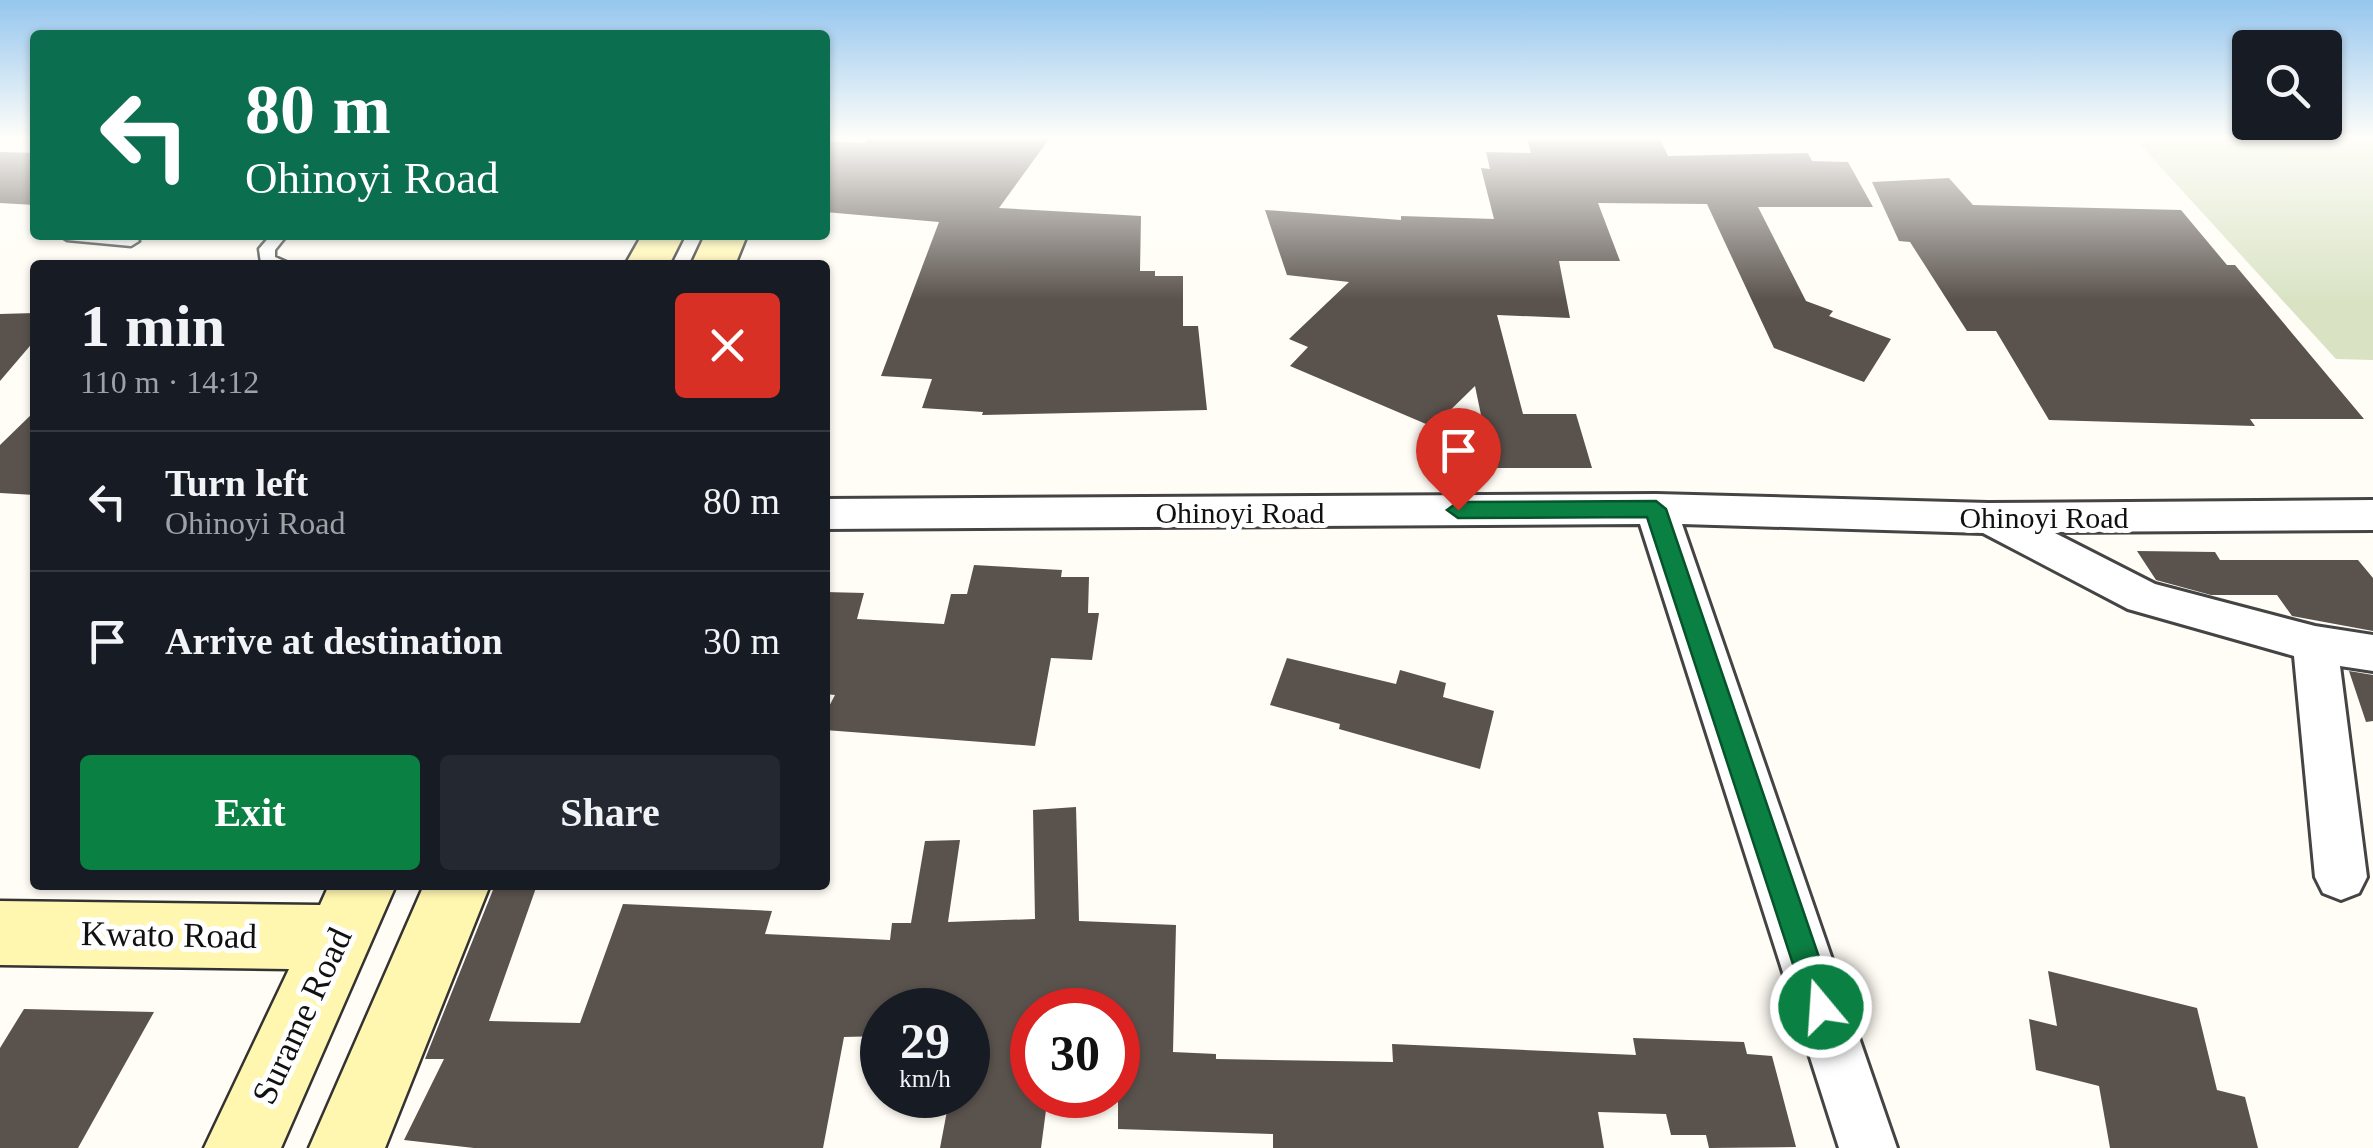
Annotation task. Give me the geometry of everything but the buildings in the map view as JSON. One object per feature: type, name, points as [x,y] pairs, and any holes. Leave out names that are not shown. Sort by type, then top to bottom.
[{"type":"street","name":"Ohinoyi Road","points":[[830,514],[1656,509],[1988,518],[2373,515]]},
{"type":"street","points":[[1656,509],[1868,1148]]},
{"type":"street","points":[[1988,518],[2143,597],[2315,644],[2373,653]]},
{"type":"street","points":[[2315,644],[2341,877]]},
{"type":"street","points":[[347,1148],[455,890]]},
{"type":"street","name":"Kwato Road","points":[[0,933],[351,911]]},
{"type":"street","name":"Surame Road","points":[[242,1148],[351,911]]},
{"type":"lane","points":[[120,240],[131,241]]},
{"type":"green space","points":[[2184,193],[2373,193],[2373,360],[2336,359]]},
{"type":"route","points":[[1458,510],[1656,509],[1821,1007]]}]
